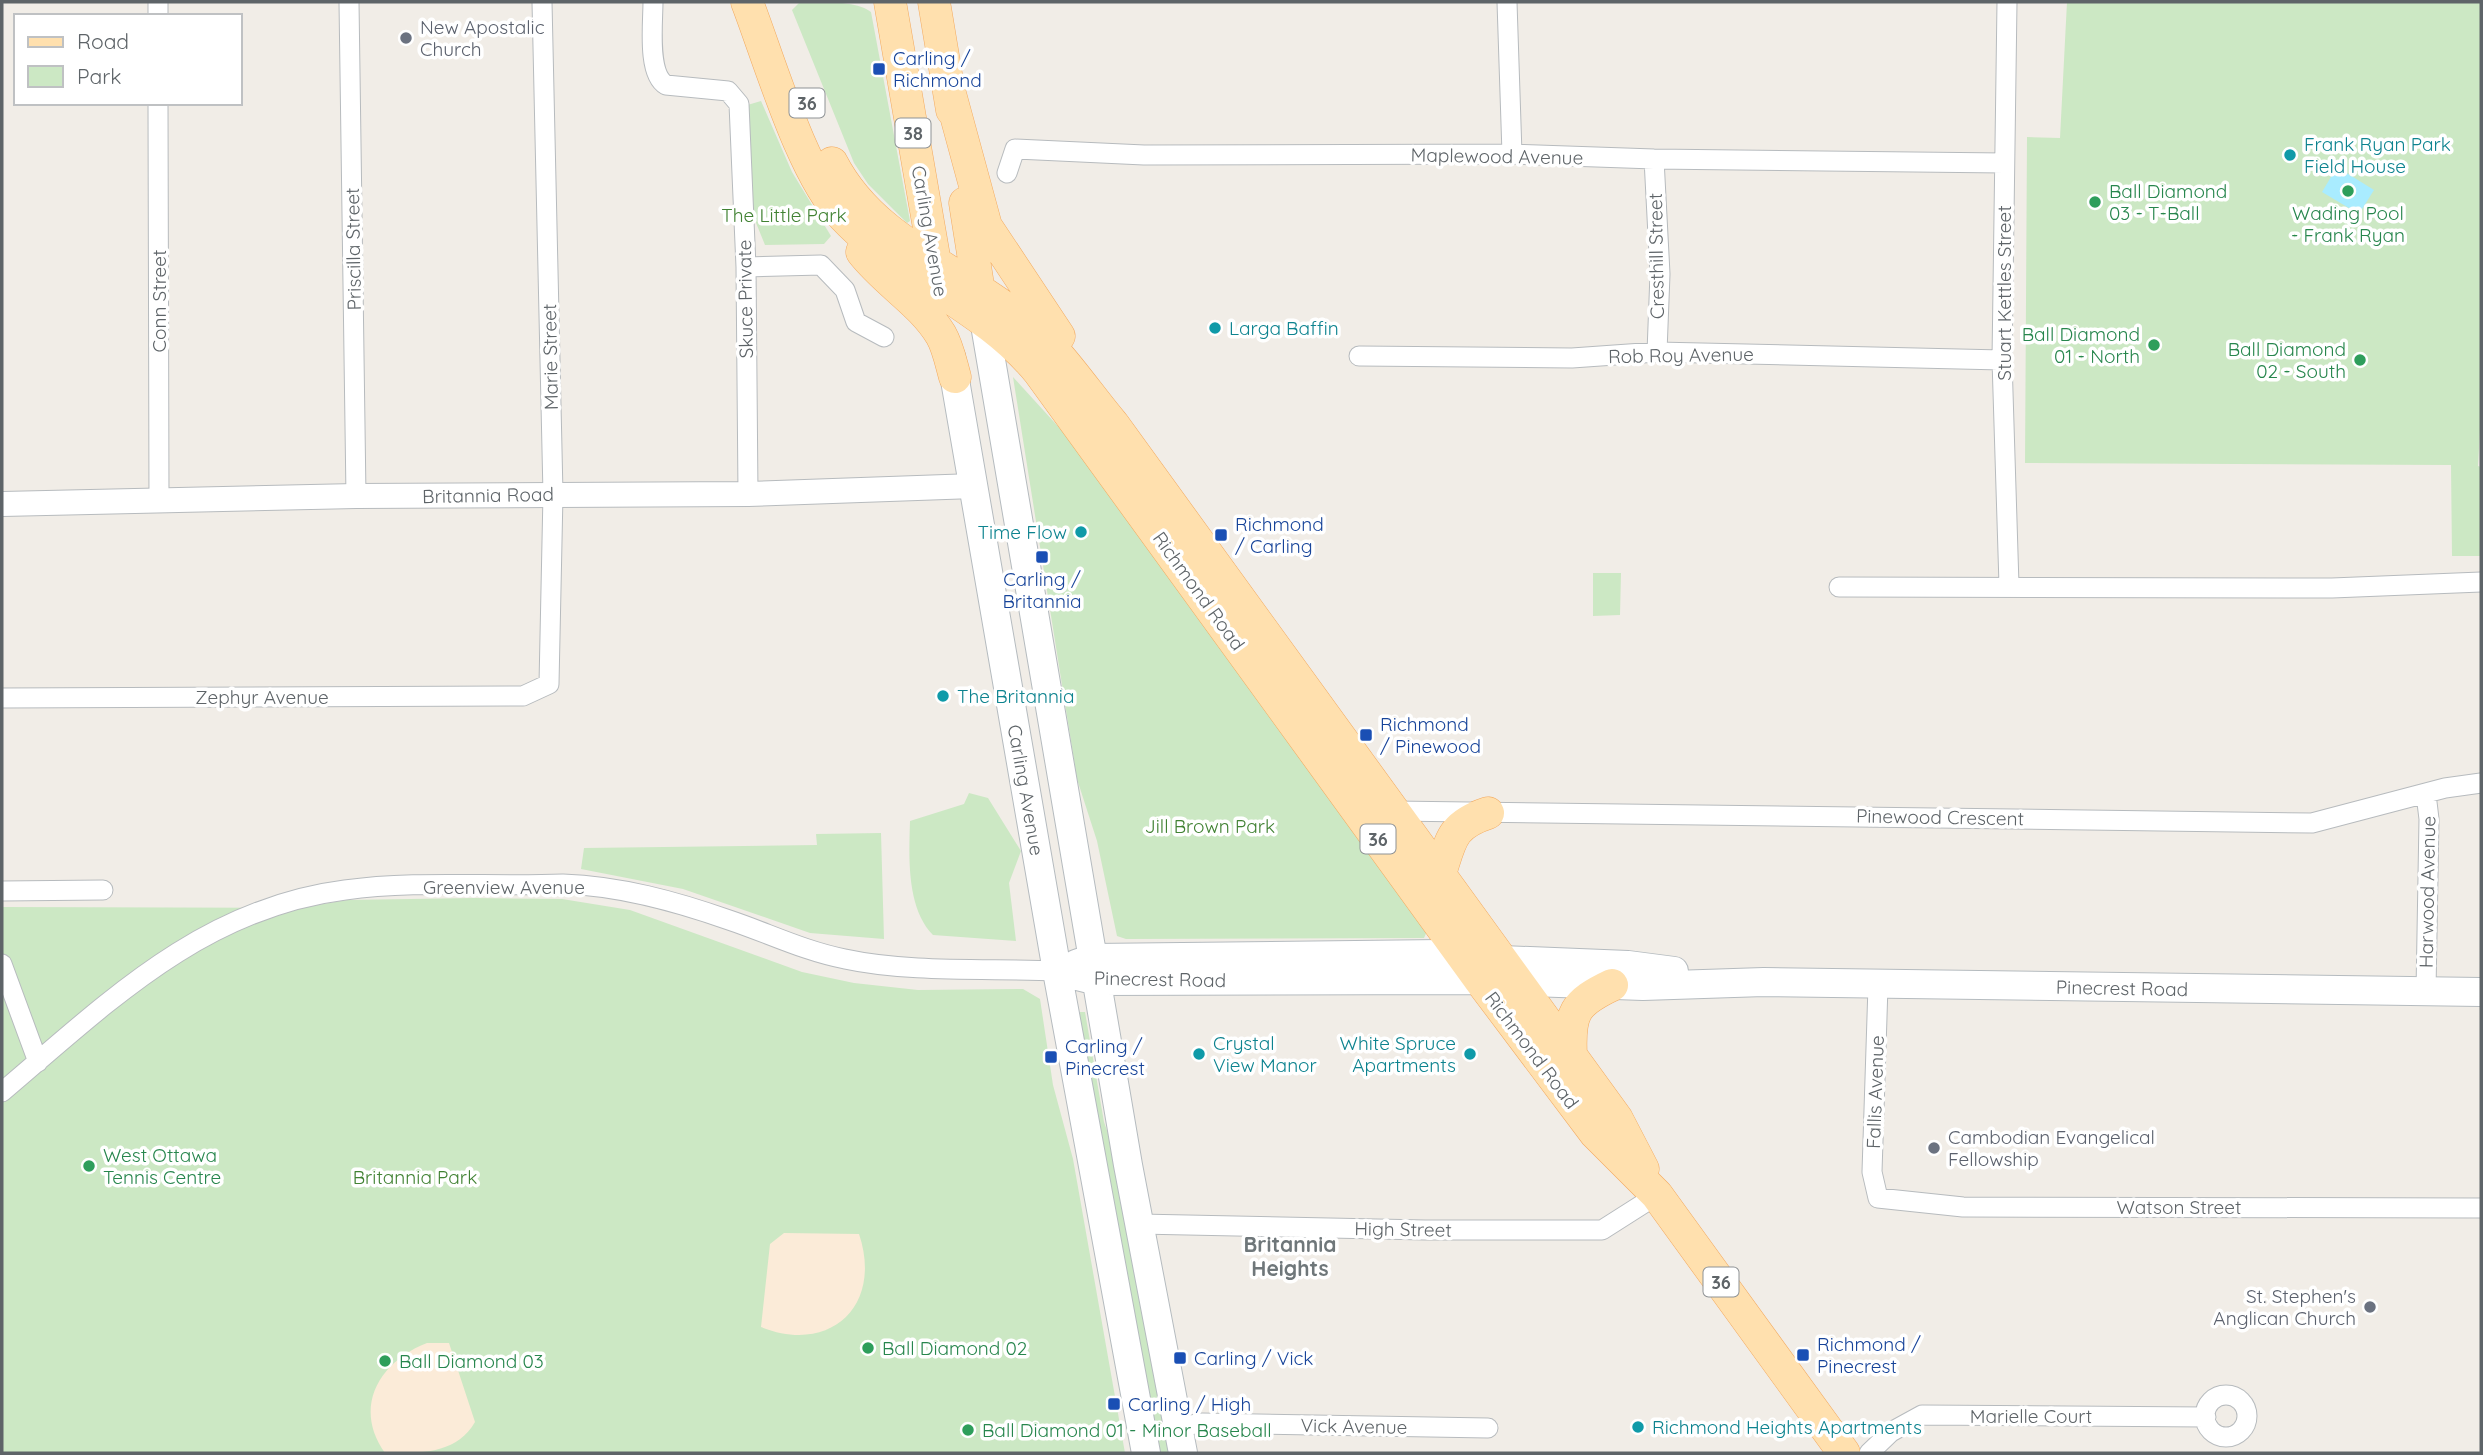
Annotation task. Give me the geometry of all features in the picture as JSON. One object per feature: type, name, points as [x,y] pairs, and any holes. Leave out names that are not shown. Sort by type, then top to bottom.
[{"type":"main road","name":"Richmond Road","points":[[747,2],[809,162],[841,215],[877,247],[1033,329],[1113,424],[1170,527],[1491,970],[1595,1133],[1657,1195]]},
{"type":"main road","name":"Richmond Road","points":[[769,2],[819,135],[839,175],[879,223],[938,279]]},
{"type":"main road","points":[[873,2],[886,15],[896,35]]},
{"type":"main road","name":"Carling Avenue","points":[[890,2],[1057,971],[1146,1453]]},
{"type":"main road","name":"Carling Avenue","points":[[934,2],[981,304],[1139,1224],[1180,1440]]},
{"type":"main road","points":[[949,90],[967,149],[976,200],[992,238],[1073,356],[1113,424]]},
{"type":"main road","points":[[841,215],[873,266],[933,323],[943,339],[955,377]]},
{"type":"main road","name":"Richmond Road","points":[[981,304],[1004,335],[1039,372],[1170,527],[1394,811],[1440,874],[1491,970],[1571,1055],[1617,1119],[1657,1195],[1844,1453]]},
{"type":"main road","points":[[1440,874],[1451,837],[1458,828],[1472,818],[1488,813]]},
{"type":"main road","name":"Pinecrest Road","points":[[1057,971],[1385,954],[1612,985],[1764,982],[1878,986],[2481,992]]},
{"type":"main road","name":"Pinecrest Road","points":[[1491,970],[1628,965],[1764,982]]},
{"type":"main road","points":[[1571,1055],[1571,1029],[1576,1007],[1583,1000],[1612,985]]},
{"type":"street","name":"Priscilla Street","points":[[349,2],[356,496]]},
{"type":"street","name":"Marie Street","points":[[523,696],[549,684],[553,494],[542,2]]},
{"type":"street","name":"Skuce Private","points":[[653,2],[654,67],[659,81],[666,85],[728,91],[735,97],[740,115],[746,267],[748,494]]},
{"type":"street","points":[[1507,2],[1512,154]]},
{"type":"street","name":"Stuart Kettles Street","points":[[2007,2],[2003,360],[2009,585]]},
{"type":"street","name":"Conn Street","points":[[158,105],[159,500]]},
{"type":"street","name":"Maplewood Avenue","points":[[1006,173],[1015,149],[1144,155],[1512,154],[1654,159],[2004,163]]},
{"type":"street","name":"Cresthill Street","points":[[1654,159],[1660,274],[1657,352]]},
{"type":"street","points":[[746,267],[821,265],[845,290],[856,322],[884,337]]},
{"type":"street","name":"Rob Roy Avenue","points":[[1359,356],[1572,358],[1657,352],[2003,360]]},
{"type":"street","name":"Britannia Road","points":[[2,505],[356,496],[748,494],[974,486]]},
{"type":"street","points":[[1839,587],[2009,585],[2332,588],[2481,582]]},
{"type":"street","name":"Zephyr Avenue","points":[[2,698],[523,696]]},
{"type":"street","name":"Pinewood Crescent","points":[[1394,811],[2312,823],[2481,783]]},
{"type":"street","name":"Harwood Avenue","points":[[2426,794],[2430,819],[2426,991]]},
{"type":"street","name":"Greenview Avenue","points":[[2,1092],[151,969],[188,944],[223,925],[277,904],[346,890],[563,884],[591,886],[675,901],[801,947],[845,960],[899,965],[1057,971]]},
{"type":"street","points":[[2,891],[103,890]]},
{"type":"street","points":[[2,964],[38,1062]]},
{"type":"street","name":"Fallis Avenue","points":[[1878,986],[1872,1172],[1878,1198]]},
{"type":"street","name":"High Street","points":[[1139,1224],[1425,1230],[1602,1230],[1657,1195]]},
{"type":"street","name":"Watson Street","points":[[1878,1198],[1963,1207],[2481,1208]]},
{"type":"street","name":"Marielle Court","points":[[1869,1453],[1891,1432],[1922,1415],[2206,1417]]},
{"type":"street","name":"Vick Avenue","points":[[1180,1440],[1202,1423],[1488,1428]]},
{"type":"green space","points":[[800,2],[857,5],[871,12],[910,221],[907,223],[868,184],[854,163],[792,10]]},
{"type":"green space","points":[[2067,2],[2481,2],[2481,413],[2478,466],[2481,467],[2481,556],[2452,556],[2451,465],[2025,463],[2027,137],[2060,138]]},
{"type":"green space","name":"The Little Park","points":[[761,101],[792,172],[831,236],[824,244],[765,245],[752,213],[744,106]]},
{"type":"green space","name":"Jill Brown Park","points":[[1013,377],[1065,434],[1428,929],[1424,938],[1126,939],[1117,936],[1097,841],[1077,779]]},
{"type":"green space","points":[[1593,573],[1621,573],[1620,615],[1593,616]]},
{"type":"green space","points":[[969,793],[988,798],[1021,851],[1009,883],[1016,941],[933,935],[918,910],[911,881],[910,821],[964,804]]},
{"type":"green space","points":[[881,833],[884,939],[810,933],[683,889],[581,869],[584,848],[817,845],[816,834]]},
{"type":"green space","name":"Britannia Park","points":[[562,899],[630,910],[802,972],[854,983],[918,990],[1023,989],[1040,999],[1053,1085],[1073,1159],[1125,1453],[2,1453],[2,907],[299,908],[347,900]]},
{"type":"green space","points":[[1080,1012],[1085,1012],[1104,1122],[1114,1151],[1169,1453],[1156,1453],[1078,1021]]},
{"type":"sand","points":[[784,1233],[859,1234],[865,1260],[864,1282],[857,1302],[845,1318],[829,1329],[809,1334],[786,1334],[761,1327],[770,1244]]},
{"type":"sand","points":[[427,1343],[449,1343],[475,1422],[458,1441],[436,1450],[385,1453],[375,1436],[371,1419],[371,1403],[376,1387],[396,1361]]},
{"type":"water","name":"Wading Pool - Frank Ryan","points":[[2337,167],[2374,190],[2359,214],[2322,192]]},
{"type":"place","name":"New Apostalic Church","points":[[406,38]]},
{"type":"place","name":"Carling / Richmond","points":[[879,69]]},
{"type":"place","name":"Frank Ryan Park Field House","points":[[2290,155]]},
{"type":"place","name":"Wading Pool - Frank Ryan","points":[[2348,191]]},
{"type":"place","name":"Ball Diamond 03 - T-Ball","points":[[2095,202]]},
{"type":"place","name":"Larga Baffin","points":[[1215,328]]},
{"type":"place","name":"Ball Diamond 01 - North","points":[[2154,345]]},
{"type":"place","name":"Ball Diamond 02 - South","points":[[2360,360]]},
{"type":"place","name":"Time Flow","points":[[1081,532]]},
{"type":"place","name":"Richmond / Carling","points":[[1221,535]]},
{"type":"place","name":"Carling / Britannia","points":[[1042,557]]},
{"type":"place","name":"The Britannia","points":[[943,696]]},
{"type":"place","name":"Richmond / Pinewood","points":[[1366,735]]},
{"type":"place","name":"Crystal View Manor","points":[[1199,1054]]},
{"type":"place","name":"White Spruce Apartments","points":[[1470,1054]]},
{"type":"place","name":"Carling / Pinecrest","points":[[1051,1057]]},
{"type":"place","name":"Cambodian Evangelical Fellowship","points":[[1934,1148]]},
{"type":"place","name":"West Ottawa Tennis Centre","points":[[89,1166]]},
{"type":"place","name":"St. Stephen's Anglican Church","points":[[2370,1307]]},
{"type":"place","name":"Ball Diamond 02","points":[[868,1348]]},
{"type":"place","name":"Richmond / Pinecrest","points":[[1803,1355]]},
{"type":"place","name":"Carling / Vick","points":[[1180,1358]]},
{"type":"place","name":"Ball Diamond 03","points":[[385,1361]]},
{"type":"place","name":"Carling / High","points":[[1114,1404]]},
{"type":"place","name":"Richmond Heights Apartments","points":[[1638,1427]]},
{"type":"place","name":"Ball Diamond 01 - Minor Baseball","points":[[968,1430]]},
{"type":"district","name":"Britannia Heights","points":[[1290,1256]]}]
